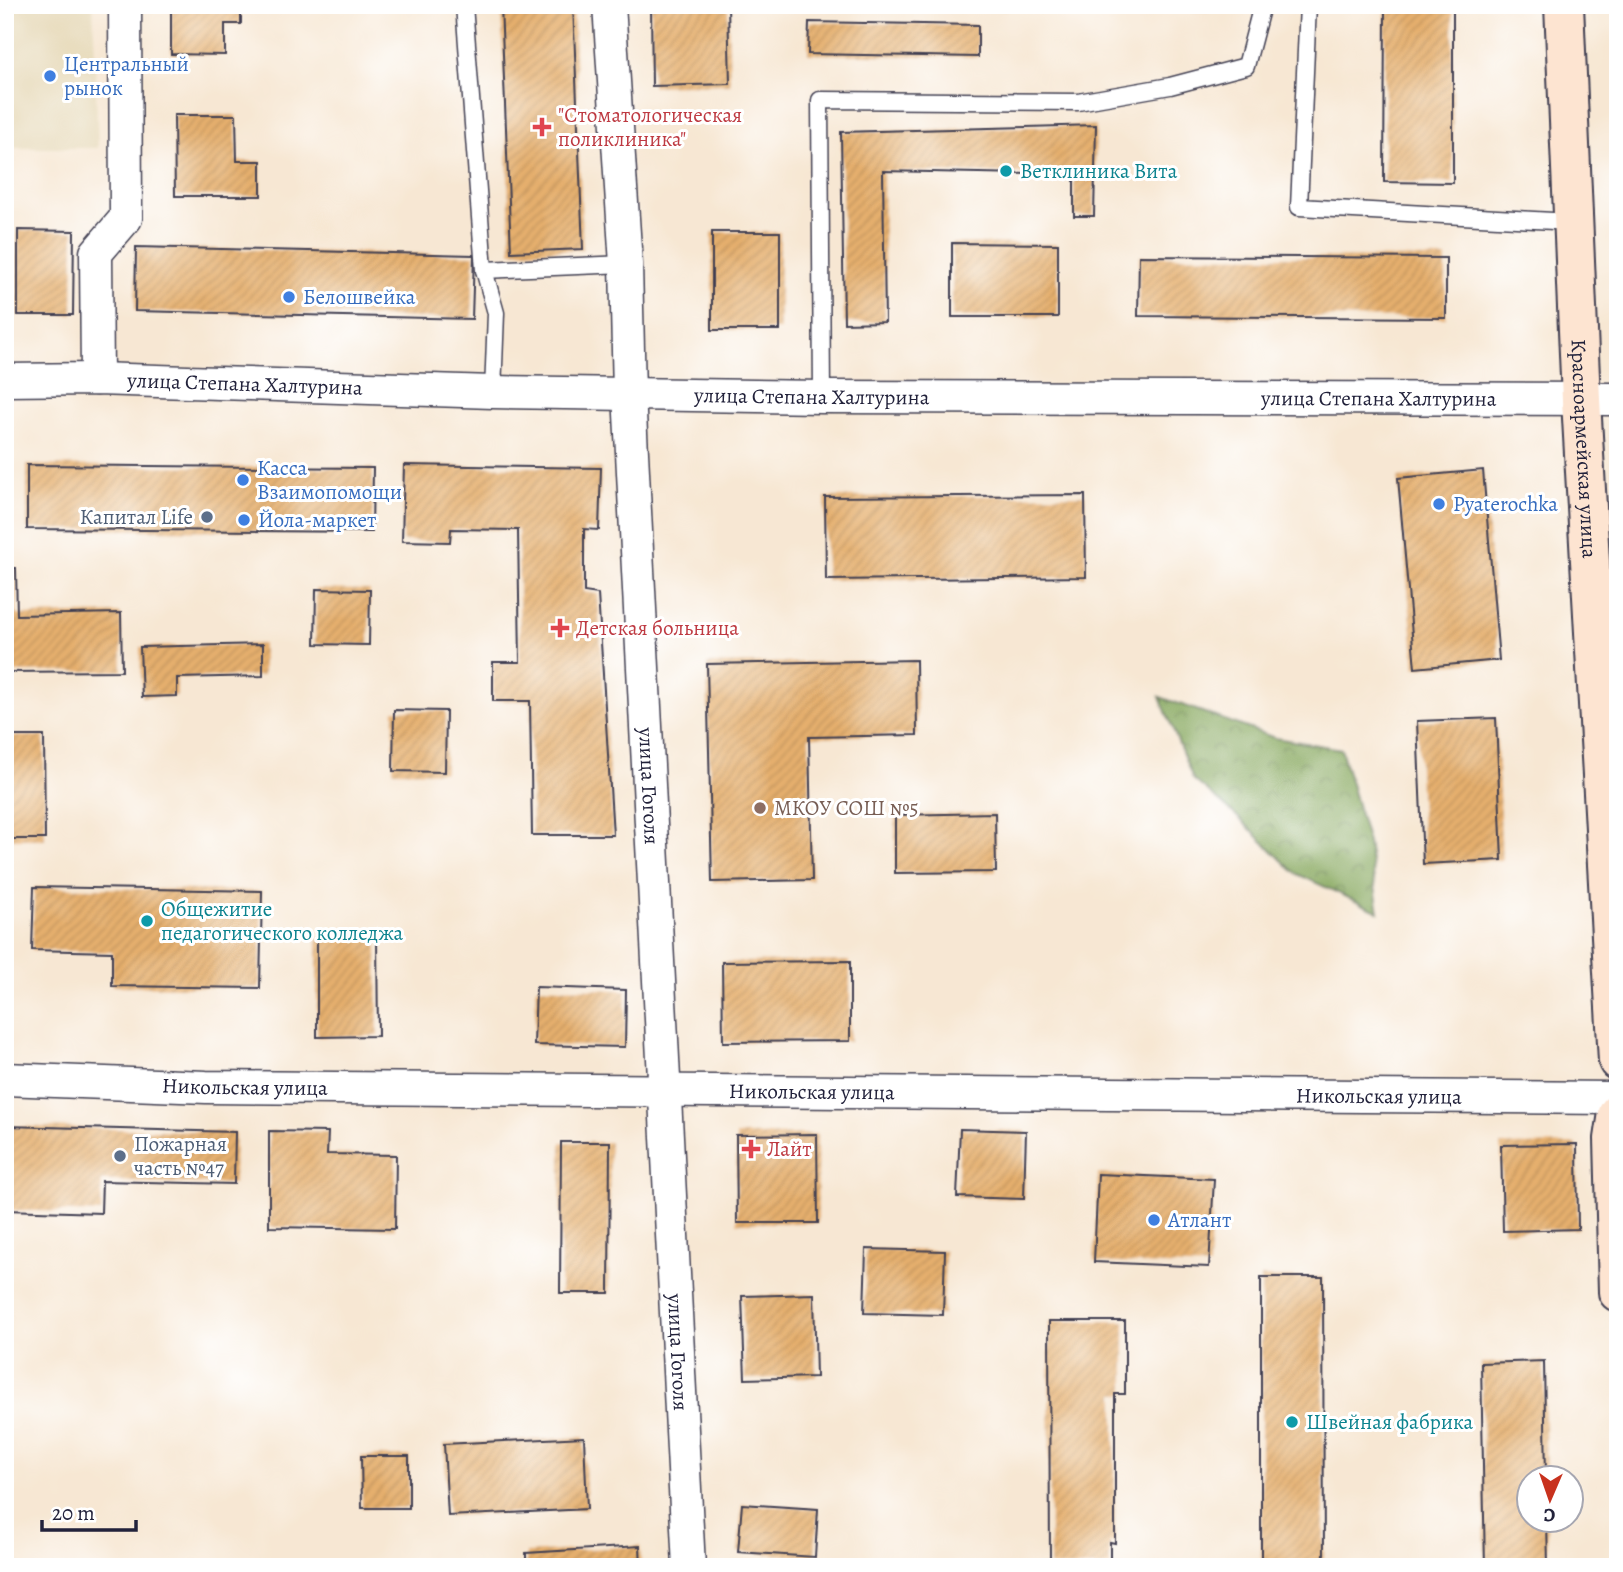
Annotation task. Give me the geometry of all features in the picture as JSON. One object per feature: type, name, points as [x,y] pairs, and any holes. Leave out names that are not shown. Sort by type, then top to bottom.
[{"type":"main road","name":"Красноармейская улица","points":[[1564,5],[1572,222],[1599,400],[1618,1061]]},
{"type":"main road","points":[[1618,1113],[1614,1139],[1618,1292]]},
{"type":"street","points":[[97,379],[96,253],[126,218],[125,5]]},
{"type":"street","name":"улица Гоголя","points":[[608,5],[626,264],[629,394],[689,1567]]},
{"type":"street","name":"улица Степана Халтурина","points":[[5,380],[97,379],[492,392],[822,397],[1599,400]]},
{"type":"street","name":"Никольская улица","points":[[5,1079],[206,1087],[665,1088],[1618,1098]]},
{"type":"lane","points":[[464,5],[484,270],[496,313],[492,392]]},
{"type":"lane","points":[[822,397],[820,100],[1078,102],[1170,86],[1246,66],[1262,5]]},
{"type":"lane","points":[[1308,5],[1299,207],[1572,222]]},
{"type":"lane","points":[[484,270],[626,264]]},
{"type":"shaded area","name":"Центральный рынок","points":[[5,5],[93,5],[98,148],[5,148]]},
{"type":"green space","points":[[1160,697],[1275,738],[1341,749],[1368,843],[1379,912],[1295,873],[1240,819],[1193,779]]},
{"type":"building","points":[[171,5],[241,5],[241,24],[225,24],[225,55],[171,54]]},
{"type":"building","name":"\"Стоматологическая поликлиника\"","points":[[501,5],[573,5],[583,249],[511,252]]},
{"type":"building","points":[[651,5],[728,5],[730,84],[652,86]]},
{"type":"building","points":[[960,5],[1210,5],[1210,11],[960,9]]},
{"type":"building","points":[[1385,5],[1453,5],[1453,183],[1384,182]]},
{"type":"building","points":[[809,22],[978,25],[978,57],[808,54]]},
{"type":"building","points":[[174,115],[236,115],[237,161],[261,161],[261,196],[175,196]]},
{"type":"building","points":[[1096,125],[1094,216],[1074,216],[1074,175],[883,171],[885,322],[844,323],[841,132]]},
{"type":"building","points":[[18,230],[74,231],[73,315],[18,315]]},
{"type":"building","points":[[712,232],[780,232],[780,330],[712,330]]},
{"type":"building","points":[[952,243],[1058,244],[1058,317],[952,317]]},
{"type":"building","points":[[136,247],[474,255],[472,319],[135,311]]},
{"type":"building","points":[[1139,256],[1446,258],[1446,318],[1138,316]]},
{"type":"building","points":[[27,465],[373,468],[372,532],[27,529]]},
{"type":"building","name":"Детская больница","points":[[404,465],[601,468],[599,530],[584,529],[584,592],[598,594],[613,835],[532,835],[530,701],[493,701],[493,662],[520,662],[518,530],[451,529],[450,542],[402,541]]},
{"type":"building","points":[[1483,470],[1499,660],[1415,668],[1398,478]]},
{"type":"building","points":[[1085,495],[1086,577],[826,580],[825,497]]},
{"type":"building","points":[[5,568],[16,568],[17,615],[121,613],[122,671],[5,672]]},
{"type":"building","points":[[316,589],[370,590],[369,645],[315,644]]},
{"type":"building","points":[[263,644],[263,676],[177,678],[177,696],[142,697],[140,647]]},
{"type":"building","name":"МКОУ СОШ №5","points":[[916,660],[917,735],[809,737],[812,880],[712,882],[707,664]]},
{"type":"building","points":[[394,710],[446,711],[445,772],[393,771]]},
{"type":"building","points":[[1496,718],[1502,860],[1423,864],[1417,721]]},
{"type":"building","points":[[5,736],[44,736],[45,839],[5,839]]},
{"type":"building","points":[[995,813],[996,872],[895,873],[895,815]]},
{"type":"building","name":"Общежитие педагогического колледжа","points":[[34,887],[262,891],[260,988],[112,986],[112,952],[32,950]]},
{"type":"building","points":[[317,938],[377,938],[378,1036],[317,1037]]},
{"type":"building","points":[[850,961],[850,1041],[723,1042],[722,962]]},
{"type":"building","points":[[536,987],[626,990],[625,1047],[534,1045]]},
{"type":"building","name":"Пожарная часть №47","points":[[5,1126],[235,1132],[234,1184],[102,1181],[101,1213],[5,1210]]},
{"type":"building","points":[[960,1129],[1026,1131],[1024,1199],[957,1197]]},
{"type":"building","points":[[269,1131],[328,1132],[327,1154],[396,1155],[395,1229],[269,1227]]},
{"type":"building","points":[[817,1134],[818,1223],[737,1223],[736,1135]]},
{"type":"building","points":[[561,1142],[610,1142],[609,1293],[560,1293]]},
{"type":"building","points":[[1577,1144],[1578,1229],[1503,1231],[1501,1145]]},
{"type":"building","name":"Атлант","points":[[1098,1174],[1214,1179],[1209,1267],[1094,1262]]},
{"type":"building","points":[[866,1249],[945,1251],[943,1315],[864,1313]]},
{"type":"building","name":"Швейная фабрика","points":[[1261,1277],[1323,1277],[1324,1567],[1261,1567]]},
{"type":"building","points":[[814,1294],[816,1377],[745,1379],[742,1296]]},
{"type":"building","points":[[1049,1321],[1125,1321],[1125,1394],[1115,1394],[1115,1543],[1110,1542],[1110,1567],[1050,1567]]},
{"type":"building","points":[[1544,1361],[1546,1464],[1514,1464],[1514,1534],[1547,1534],[1548,1567],[1485,1567],[1481,1363]]},
{"type":"building","points":[[584,1437],[587,1509],[448,1516],[444,1444]]},
{"type":"building","points":[[361,1456],[409,1456],[409,1508],[362,1508]]},
{"type":"building","points":[[742,1504],[818,1509],[815,1557],[738,1552]]},
{"type":"building","points":[[640,1546],[641,1567],[526,1567],[526,1553]]},
{"type":"place","name":"Центральный рынок","points":[[50,76]]},
{"type":"place","name":"\"Стоматологическая поликлиника\"","points":[[542,127]]},
{"type":"place","name":"Ветклиника Вита","points":[[1006,171]]},
{"type":"place","name":"Белошвейка","points":[[289,297]]},
{"type":"place","name":"Касса Взаимопомощи","points":[[243,480]]},
{"type":"place","name":"Pyaterochka","points":[[1439,504]]},
{"type":"place","name":"Капитал Life","points":[[207,517]]},
{"type":"place","name":"Йола-маркет","points":[[244,520]]},
{"type":"place","name":"Детская больница","points":[[560,628]]},
{"type":"place","name":"МКОУ СОШ №5","points":[[760,808]]},
{"type":"place","name":"Общежитие педагогического колледжа","points":[[147,921]]},
{"type":"place","name":"Лайт","points":[[751,1149]]},
{"type":"place","name":"Пожарная часть №47","points":[[120,1156]]},
{"type":"place","name":"Атлант","points":[[1154,1220]]},
{"type":"place","name":"Швейная фабрика","points":[[1292,1422]]}]
